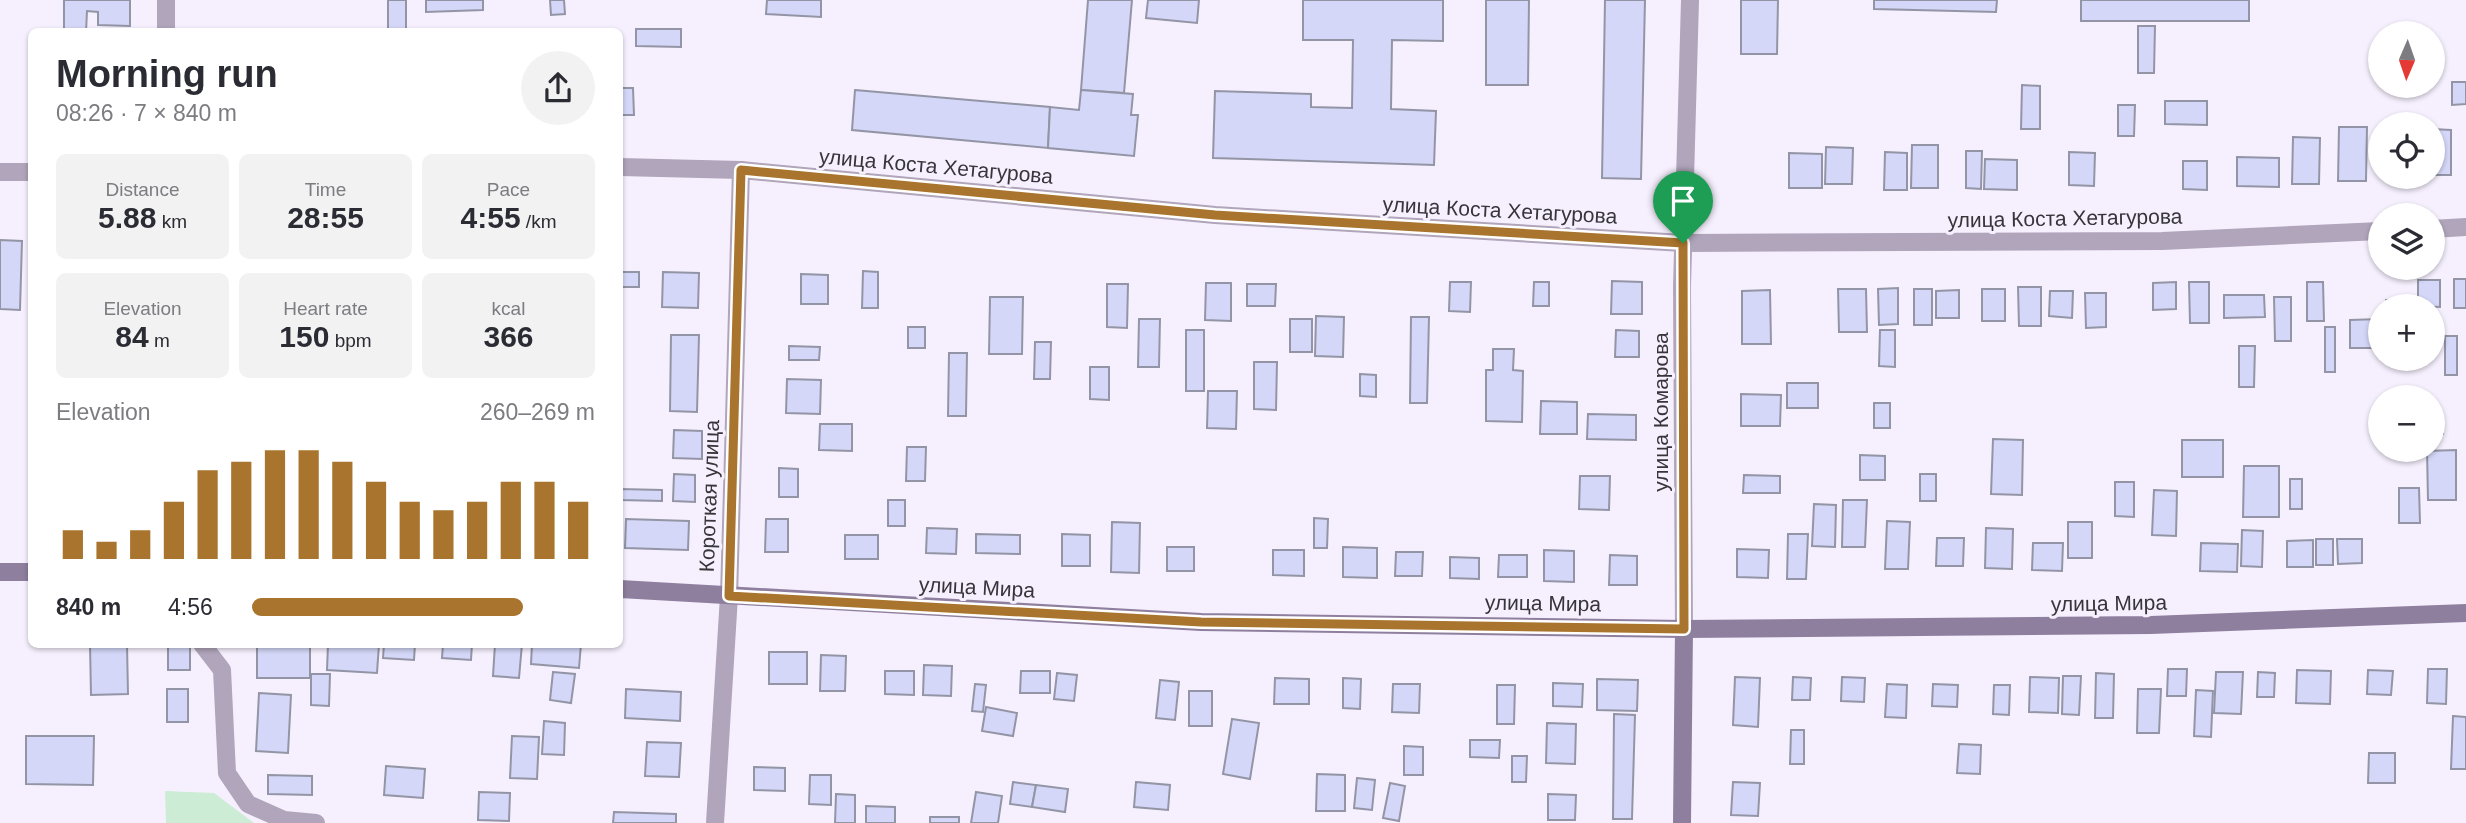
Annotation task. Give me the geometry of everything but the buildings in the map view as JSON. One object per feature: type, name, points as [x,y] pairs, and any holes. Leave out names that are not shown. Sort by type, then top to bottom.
[{"type":"main road","points":[[0,572],[28,572]]},
{"type":"main road","name":"улица Мира","points":[[623,589],[1201,622],[1684,629],[2151,625],[2466,613]]},
{"type":"main road","name":"улица Комарова","points":[[1682,823],[1684,629]]},
{"type":"street","points":[[166,0],[166,28]]},
{"type":"street","name":"улица Комарова","points":[[1684,629],[1683,243],[1690,0]]},
{"type":"street","name":"улица Коста Хетагурова","points":[[623,167],[741,170],[1215,215],[1683,243],[2162,241],[2368,232]]},
{"type":"street","name":"Короткая улица","points":[[715,823],[729,596],[741,170]]},
{"type":"street","points":[[0,172],[28,172]]},
{"type":"street","points":[[2445,228],[2466,227]]},
{"type":"street","points":[[205,648],[222,670],[227,773],[248,804],[284,820],[316,823]]},
{"type":"green space","points":[[165,791],[214,793],[254,823],[166,823]]},
{"type":"route","points":[[741,170],[1215,215],[1683,243],[1684,629],[1201,622],[729,596],[741,170]]}]
